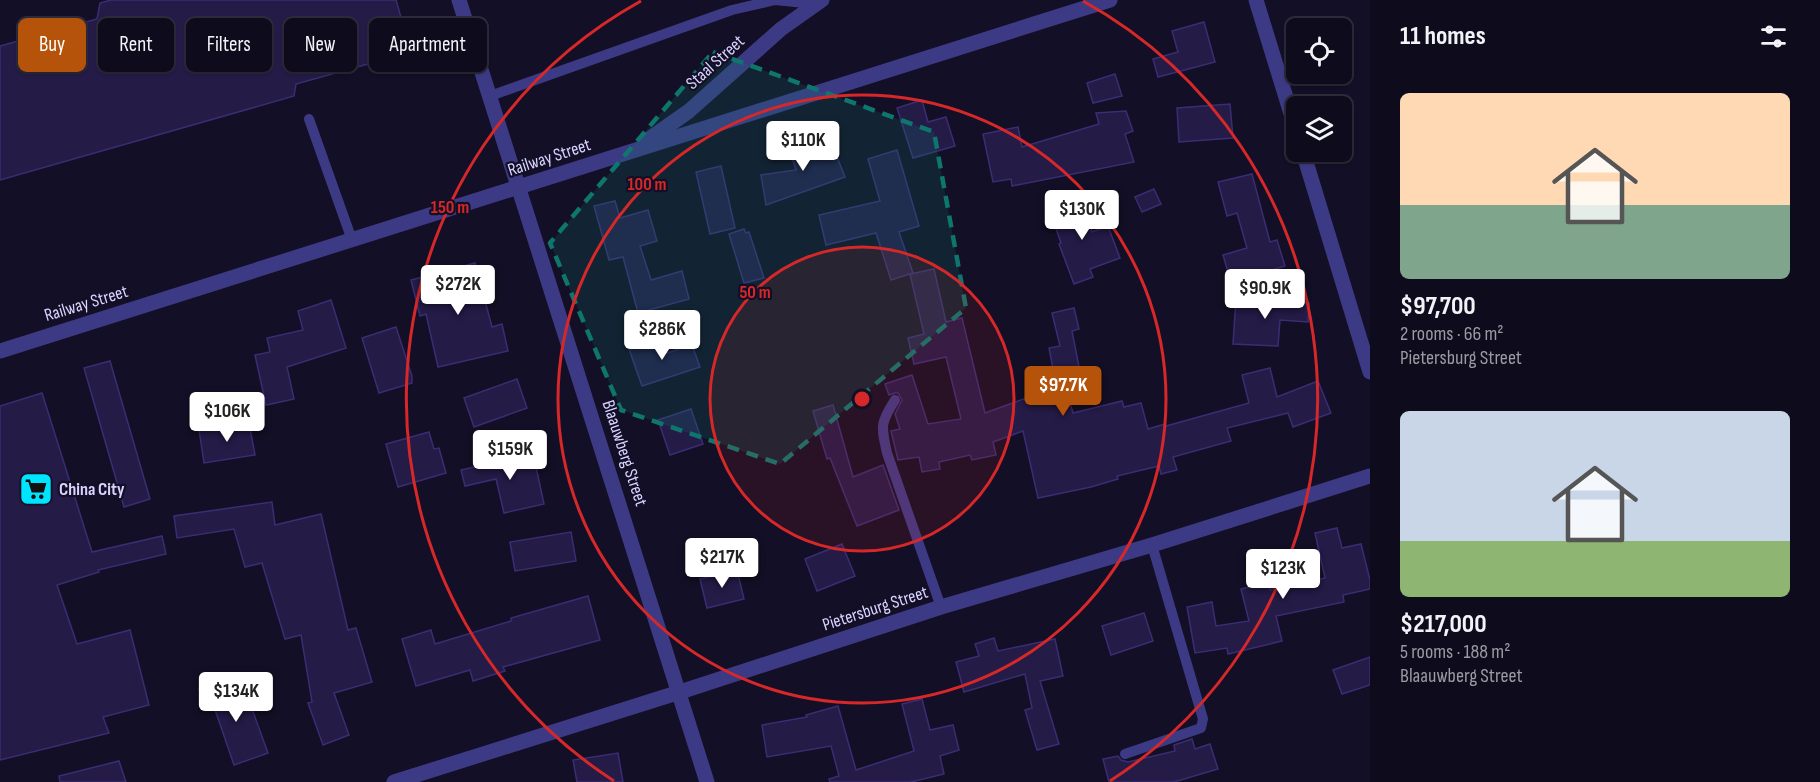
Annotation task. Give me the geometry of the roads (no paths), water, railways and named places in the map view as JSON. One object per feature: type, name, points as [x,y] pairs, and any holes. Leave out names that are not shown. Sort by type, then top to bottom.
[{"type":"street","name":"Blaauwberg Street","points":[[459,0],[707,782]]},
{"type":"street","name":"Railway Street","points":[[0,351],[1110,0]]},
{"type":"street","points":[[1256,0],[1286,98]]},
{"type":"street","name":"Staal Street","points":[[632,150],[689,111],[781,29],[818,2]]},
{"type":"street","points":[[1306,162],[1370,372]]},
{"type":"street","name":"Pietersburg Street","points":[[394,782],[941,608],[1370,476]]},
{"type":"lane","points":[[490,96],[732,10],[775,0],[818,2]]},
{"type":"lane","points":[[309,119],[352,240]]},
{"type":"lane","points":[[895,400],[883,419],[882,434],[941,608]]},
{"type":"lane","points":[[1125,754],[1190,733],[1201,728],[1203,719],[1152,544]]},
{"type":"place","name":"China City","points":[[36,489]]}]
